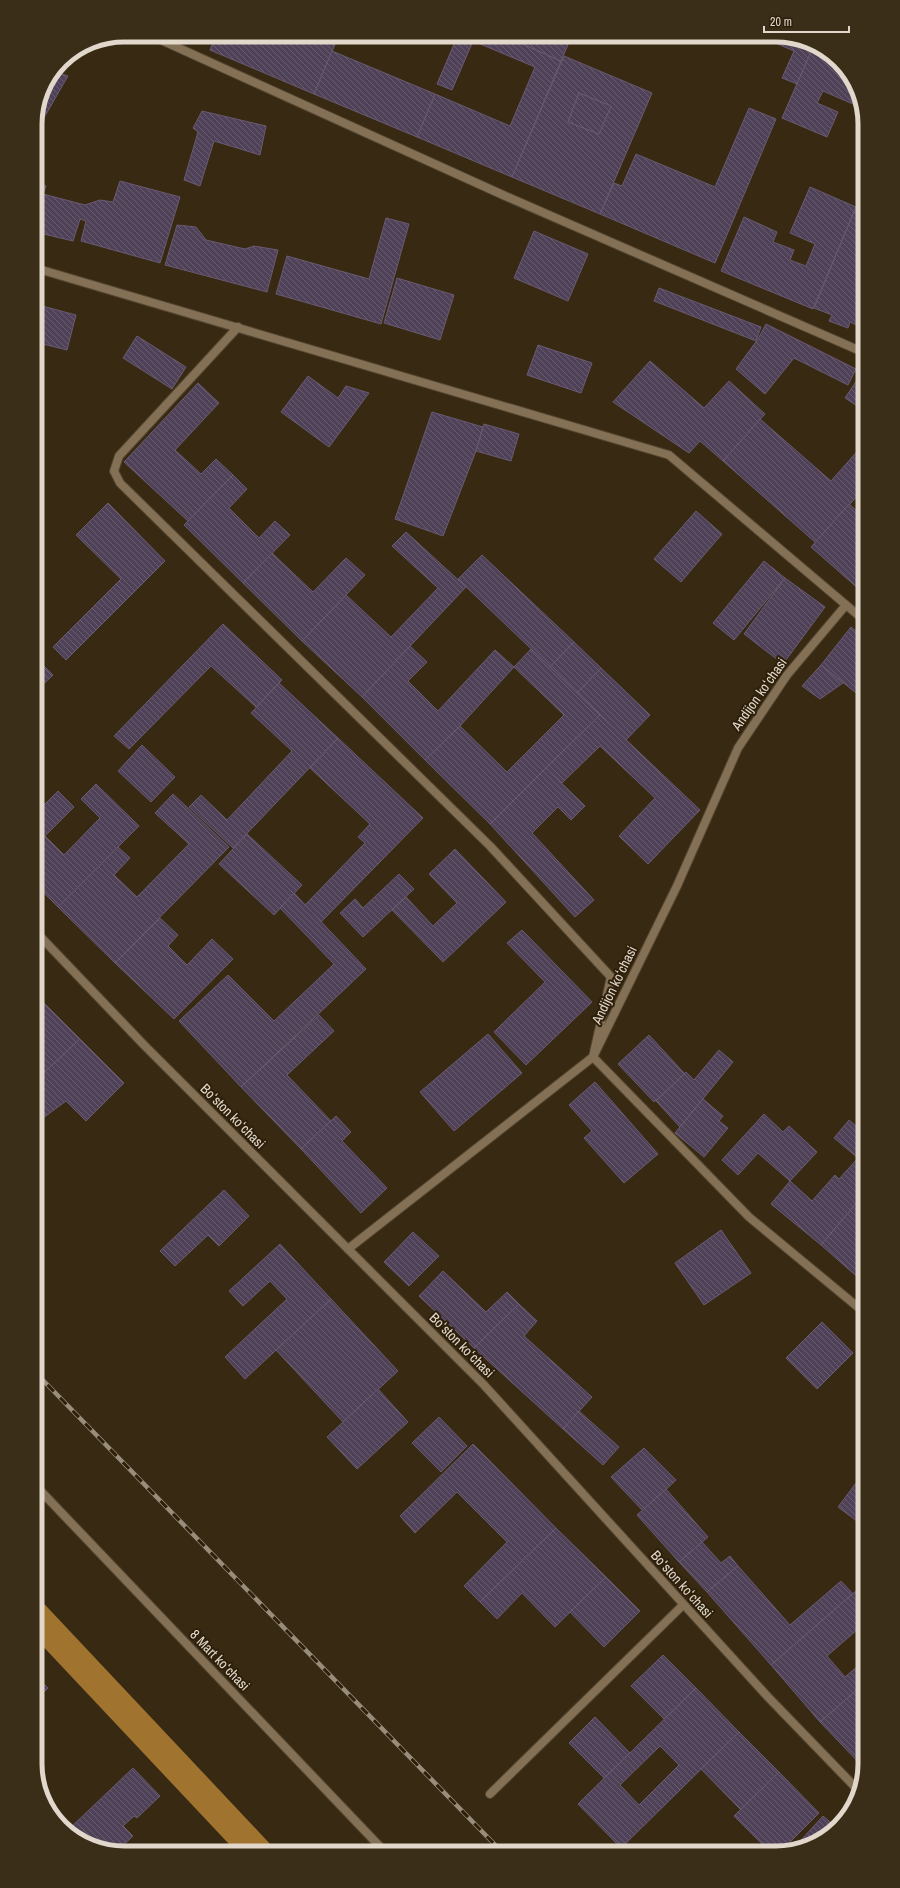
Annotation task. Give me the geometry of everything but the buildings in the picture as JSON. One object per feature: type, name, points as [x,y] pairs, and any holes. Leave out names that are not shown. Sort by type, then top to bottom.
[{"type":"street","points":[[168,42],[496,192],[858,350]]},
{"type":"street","points":[[42,270],[669,455],[858,615]]},
{"type":"street","points":[[238,327],[119,456],[114,471],[120,483],[490,846],[612,977],[593,1057],[348,1249]]},
{"type":"street","name":"Andijon koʻchasi","points":[[593,1057],[677,886],[738,748],[787,675],[846,605]]},
{"type":"street","name":"Boʻston koʻchasi","points":[[42,938],[149,1050],[484,1384],[683,1605],[768,1697],[855,1787]]},
{"type":"street","points":[[593,1057],[749,1217],[858,1307]]},
{"type":"street","name":"8 Mart koʻchasi","points":[[42,1492],[379,1846]]},
{"type":"street","points":[[490,1794],[683,1605]]},
{"type":"waterway","points":[[42,1623],[251,1846]]},
{"type":"railway","points":[[42,1379],[496,1846]]}]
